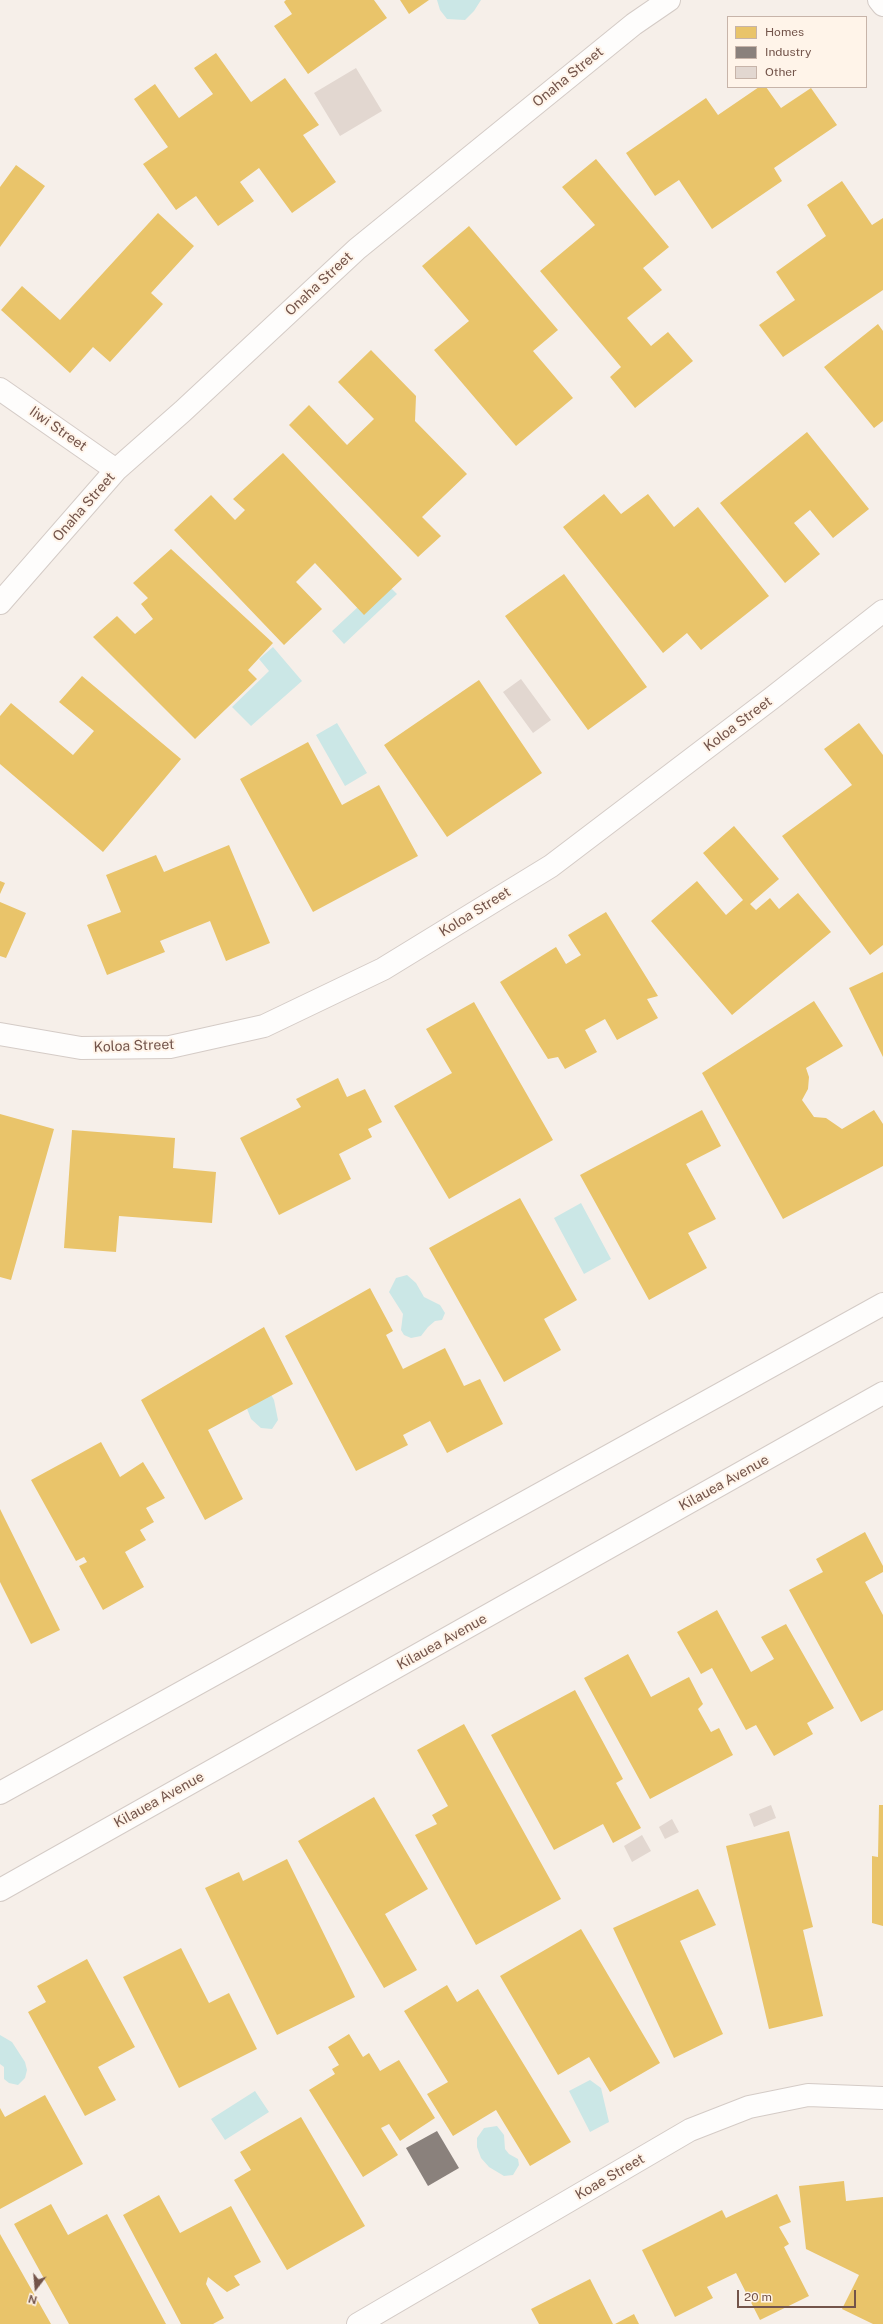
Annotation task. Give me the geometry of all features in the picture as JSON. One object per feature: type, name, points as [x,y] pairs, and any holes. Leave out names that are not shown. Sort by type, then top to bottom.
[{"type":"street","name":"Onaha Street","points":[[0,602],[116,470],[183,411],[357,249],[634,24],[669,0]]},
{"type":"street","points":[[879,0],[883,5]]},
{"type":"street","name":"Iiwi Street","points":[[0,389],[116,470]]},
{"type":"street","name":"Koloa Street","points":[[0,1034],[81,1048],[170,1047],[264,1026],[376,972],[551,866],[772,698],[883,611]]},
{"type":"street","points":[[0,1793],[883,1304]]},
{"type":"street","name":"Kilauea Avenue","points":[[0,1890],[883,1393]]},
{"type":"street","name":"Koae Street","points":[[358,2324],[690,2130],[749,2107],[808,2095],[883,2098]]},
{"type":"water","points":[[437,0],[481,0],[474,11],[465,20],[447,19],[440,10]]},
{"type":"water","points":[[385,582],[397,594],[344,644],[332,631]]},
{"type":"water","points":[[273,647],[302,681],[251,726],[232,707],[269,671],[259,659]]},
{"type":"water","points":[[337,723],[367,773],[345,786],[316,735]]},
{"type":"water","points":[[581,1203],[611,1259],[584,1274],[554,1218]]},
{"type":"water","points":[[407,1275],[416,1283],[424,1297],[440,1305],[445,1313],[442,1320],[435,1321],[421,1336],[411,1338],[404,1335],[401,1330],[403,1314],[389,1292],[396,1278]]},
{"type":"water","points":[[265,1384],[274,1400],[278,1420],[272,1429],[261,1428],[251,1419],[246,1406]]},
{"type":"water","points":[[0,2035],[12,2042],[25,2062],[27,2070],[25,2078],[18,2085],[9,2083],[4,2079],[4,2067],[0,2064]]},
{"type":"water","points":[[590,2080],[601,2088],[609,2122],[590,2132],[569,2091]]},
{"type":"water","points":[[255,2091],[269,2112],[225,2140],[211,2119]]},
{"type":"water","points":[[497,2126],[504,2135],[505,2149],[509,2154],[518,2159],[519,2165],[513,2175],[504,2176],[489,2167],[481,2158],[477,2147],[477,2138],[484,2128]]},
{"type":"building: Homes","points":[[286,0],[374,0],[387,18],[308,74],[274,26],[292,14],[284,2]]},
{"type":"building: Homes","points":[[400,0],[429,0],[409,14]]},
{"type":"building: Homes","points":[[216,53],[251,102],[285,78],[319,125],[303,135],[336,182],[292,213],[259,168],[240,182],[254,201],[218,226],[196,196],[176,210],[143,164],[168,147],[134,99],[155,84],[179,118],[213,94],[194,68]]},
{"type":"building: Homes","points":[[758,88],[767,88],[781,108],[811,88],[837,125],[774,168],[782,181],[712,229],[679,180],[655,196],[626,153],[706,98],[718,115]]},
{"type":"building: Homes","points":[[596,159],[669,247],[643,268],[662,290],[627,318],[651,346],[668,332],[693,361],[635,408],[610,377],[621,367],[540,271],[595,225],[562,187]]},
{"type":"building: Homes","points":[[16,165],[45,186],[0,247],[0,187]]},
{"type":"building: Homes","points":[[842,181],[872,225],[883,218],[883,290],[783,357],[759,325],[795,300],[776,272],[826,236],[807,205]]},
{"type":"building: Homes","points":[[158,213],[194,246],[151,293],[163,304],[110,362],[93,347],[70,373],[1,310],[22,286],[60,320]]},
{"type":"building: Homes","points":[[469,226],[558,330],[533,351],[573,398],[516,446],[434,350],[469,321],[422,266]]},
{"type":"building: Homes","points":[[878,324],[883,331],[883,421],[874,428],[824,367]]},
{"type":"building: Homes","points":[[371,350],[416,396],[415,421],[467,474],[422,517],[441,536],[418,557],[289,425],[309,405],[347,445],[374,419],[338,382]]},
{"type":"building: Homes","points":[[807,432],[869,509],[833,538],[810,510],[794,523],[820,554],[785,583],[720,503]]},
{"type":"building: Homes","points":[[283,453],[402,579],[364,615],[315,563],[296,582],[322,609],[284,645],[174,530],[211,495],[235,520],[245,510],[233,499]]},
{"type":"building: Homes","points":[[604,494],[621,514],[648,494],[674,527],[698,507],[769,596],[701,650],[687,633],[663,653],[563,527]]},
{"type":"building: Homes","points":[[171,549],[273,643],[248,670],[257,679],[195,739],[93,637],[117,616],[135,634],[153,619],[141,604],[148,598],[133,583]]},
{"type":"building: Homes","points":[[564,574],[647,687],[588,730],[505,616]]},
{"type":"building: Homes","points":[[82,676],[181,759],[103,852],[0,764],[0,716],[11,703],[73,755],[94,731],[59,702]]},
{"type":"building: Homes","points":[[479,680],[542,773],[447,837],[384,745]]},
{"type":"building: Homes","points":[[859,723],[883,755],[883,945],[870,955],[782,836],[852,785],[824,749]]},
{"type":"building: Homes","points":[[308,742],[342,805],[379,785],[418,856],[313,912],[240,779]]},
{"type":"building: Homes","points":[[734,826],[779,879],[750,904],[756,910],[770,898],[779,909],[798,893],[831,932],[732,1015],[651,921],[697,881],[726,915],[743,900],[703,853]]},
{"type":"building: Homes","points":[[229,845],[270,943],[226,961],[210,921],[160,941],[165,952],[107,975],[87,925],[121,912],[106,875],[156,855],[164,872]]},
{"type":"building: Homes","points":[[0,881],[5,883],[0,894]]},
{"type":"building: Homes","points":[[0,902],[26,913],[6,958],[0,956]]},
{"type":"building: Homes","points":[[606,912],[658,996],[647,999],[658,1018],[617,1040],[605,1019],[585,1030],[597,1052],[565,1069],[558,1057],[548,1059],[500,982],[556,947],[566,964],[581,955],[568,935]]},
{"type":"building: Homes","points":[[883,972],[883,1057],[849,988]]},
{"type":"building: Homes","points":[[814,1001],[843,1046],[806,1068],[809,1077],[808,1089],[802,1100],[814,1117],[826,1118],[842,1129],[874,1110],[883,1124],[883,1166],[783,1219],[702,1073]]},
{"type":"building: Homes","points":[[474,1002],[553,1140],[449,1199],[394,1106],[452,1073],[426,1029]]},
{"type":"building: Homes","points":[[338,1078],[347,1097],[365,1089],[382,1122],[368,1129],[372,1137],[339,1154],[351,1179],[279,1215],[240,1138],[301,1107],[296,1099]]},
{"type":"building: Homes","points":[[702,1110],[721,1146],[686,1164],[716,1219],[688,1233],[707,1268],[649,1300],[580,1175]]},
{"type":"building: Homes","points":[[0,1114],[54,1129],[11,1280],[0,1277]]},
{"type":"building: Homes","points":[[72,1130],[175,1138],[173,1168],[216,1172],[212,1223],[119,1216],[116,1252],[64,1248]]},
{"type":"building: Homes","points":[[520,1198],[577,1300],[544,1319],[561,1350],[504,1382],[429,1248]]},
{"type":"building: Homes","points":[[370,1288],[393,1331],[386,1335],[403,1369],[445,1348],[464,1386],[480,1379],[503,1424],[447,1453],[430,1421],[403,1435],[408,1445],[356,1471],[285,1336]]},
{"type":"building: Homes","points":[[264,1327],[293,1384],[208,1430],[243,1499],[205,1520],[141,1400]]},
{"type":"building: Homes","points":[[101,1442],[120,1477],[143,1462],[165,1498],[146,1508],[154,1522],[140,1530],[146,1540],[125,1552],[144,1587],[103,1610],[79,1566],[87,1562],[84,1557],[76,1561],[31,1480]]},
{"type":"building: Homes","points":[[0,1509],[60,1630],[31,1644],[0,1582]]},
{"type":"building: Homes","points":[[865,1532],[883,1566],[883,1572],[865,1582],[883,1615],[883,1710],[861,1722],[789,1590],[823,1572],[816,1559]]},
{"type":"building: Homes","points":[[717,1610],[751,1672],[774,1659],[761,1637],[786,1624],[834,1708],[807,1723],[813,1734],[774,1756],[756,1725],[746,1730],[712,1668],[701,1674],[677,1632]]},
{"type":"building: Homes","points":[[628,1654],[651,1697],[689,1677],[703,1704],[698,1709],[711,1732],[719,1728],[733,1755],[650,1799],[584,1678]]},
{"type":"building: Homes","points":[[575,1690],[623,1779],[616,1783],[641,1828],[613,1843],[603,1824],[554,1850],[491,1735]]},
{"type":"building: Homes","points":[[464,1724],[561,1899],[476,1945],[415,1835],[437,1824],[432,1815],[448,1806],[417,1750]]},
{"type":"building: Homes","points":[[374,1797],[428,1889],[385,1914],[417,1970],[384,1988],[298,1841]]},
{"type":"building: Homes","points":[[879,1805],[883,1805],[883,1926],[872,1923],[872,1856],[878,1857]]},
{"type":"building: Homes","points":[[789,1831],[813,1927],[803,1930],[823,2016],[769,2029],[726,1846]]},
{"type":"building: Homes","points":[[287,1859],[355,1997],[277,2035],[205,1888],[239,1872],[243,1881]]},
{"type":"building: Homes","points":[[698,1889],[716,1925],[680,1941],[723,2034],[674,2058],[613,1928]]},
{"type":"building: Homes","points":[[581,1929],[660,2063],[610,2092],[589,2057],[558,2075],[500,1976]]},
{"type":"building: Homes","points":[[181,1948],[209,2003],[229,1993],[257,2049],[179,2088],[123,1977]]},
{"type":"building: Homes","points":[[87,1959],[135,2047],[98,2067],[116,2100],[85,2116],[28,2012],[46,2002],[37,1986]]},
{"type":"building: Homes","points":[[447,1985],[457,2002],[478,1989],[571,2142],[530,2166],[496,2110],[453,2136],[427,2094],[448,2082],[404,2011]]},
{"type":"building: Homes","points":[[349,2034],[363,2057],[369,2053],[380,2071],[399,2060],[435,2118],[400,2141],[389,2124],[381,2128],[398,2155],[363,2177],[309,2090],[335,2074],[332,2069],[339,2065],[328,2047]]},
{"type":"building: Homes","points":[[45,2095],[83,2164],[0,2209],[0,2108],[5,2117]]},
{"type":"building: Homes","points":[[301,2117],[365,2226],[287,2270],[234,2180],[251,2170],[240,2152]]},
{"type":"building: Homes","points":[[844,2181],[846,2201],[883,2197],[883,2324],[873,2324],[842,2309],[859,2275],[806,2249],[799,2186]]},
{"type":"building: Homes","points":[[777,2194],[791,2222],[779,2227],[789,2244],[784,2247],[809,2296],[760,2320],[736,2273],[707,2287],[713,2298],[675,2317],[642,2250],[722,2210],[726,2218]]},
{"type":"building: Homes","points":[[159,2195],[180,2233],[231,2206],[261,2262],[234,2276],[240,2285],[227,2292],[208,2277],[206,2284],[224,2318],[213,2324],[181,2324],[123,2215]]},
{"type":"building: Homes","points":[[51,2204],[68,2235],[107,2214],[166,2324],[69,2324],[14,2224]]},
{"type":"building: Homes","points":[[0,2234],[51,2324],[0,2324]]},
{"type":"building: Homes","points":[[590,2279],[613,2324],[539,2324],[531,2309]]},
{"type":"building: Homes","points":[[634,2314],[639,2324],[615,2324]]},
{"type":"building: Industry","points":[[437,2131],[459,2168],[428,2186],[406,2148]]},
{"type":"building: Other","points":[[356,68],[382,111],[340,136],[314,93]]},
{"type":"building: Other","points":[[521,679],[551,720],[533,733],[503,692]]},
{"type":"building: Other","points":[[771,1805],[776,1818],[754,1827],[749,1814]]},
{"type":"building: Other","points":[[672,1819],[679,1832],[665,1839],[659,1827]]},
{"type":"building: Other","points":[[642,1835],[651,1851],[632,1862],[624,1846]]}]
